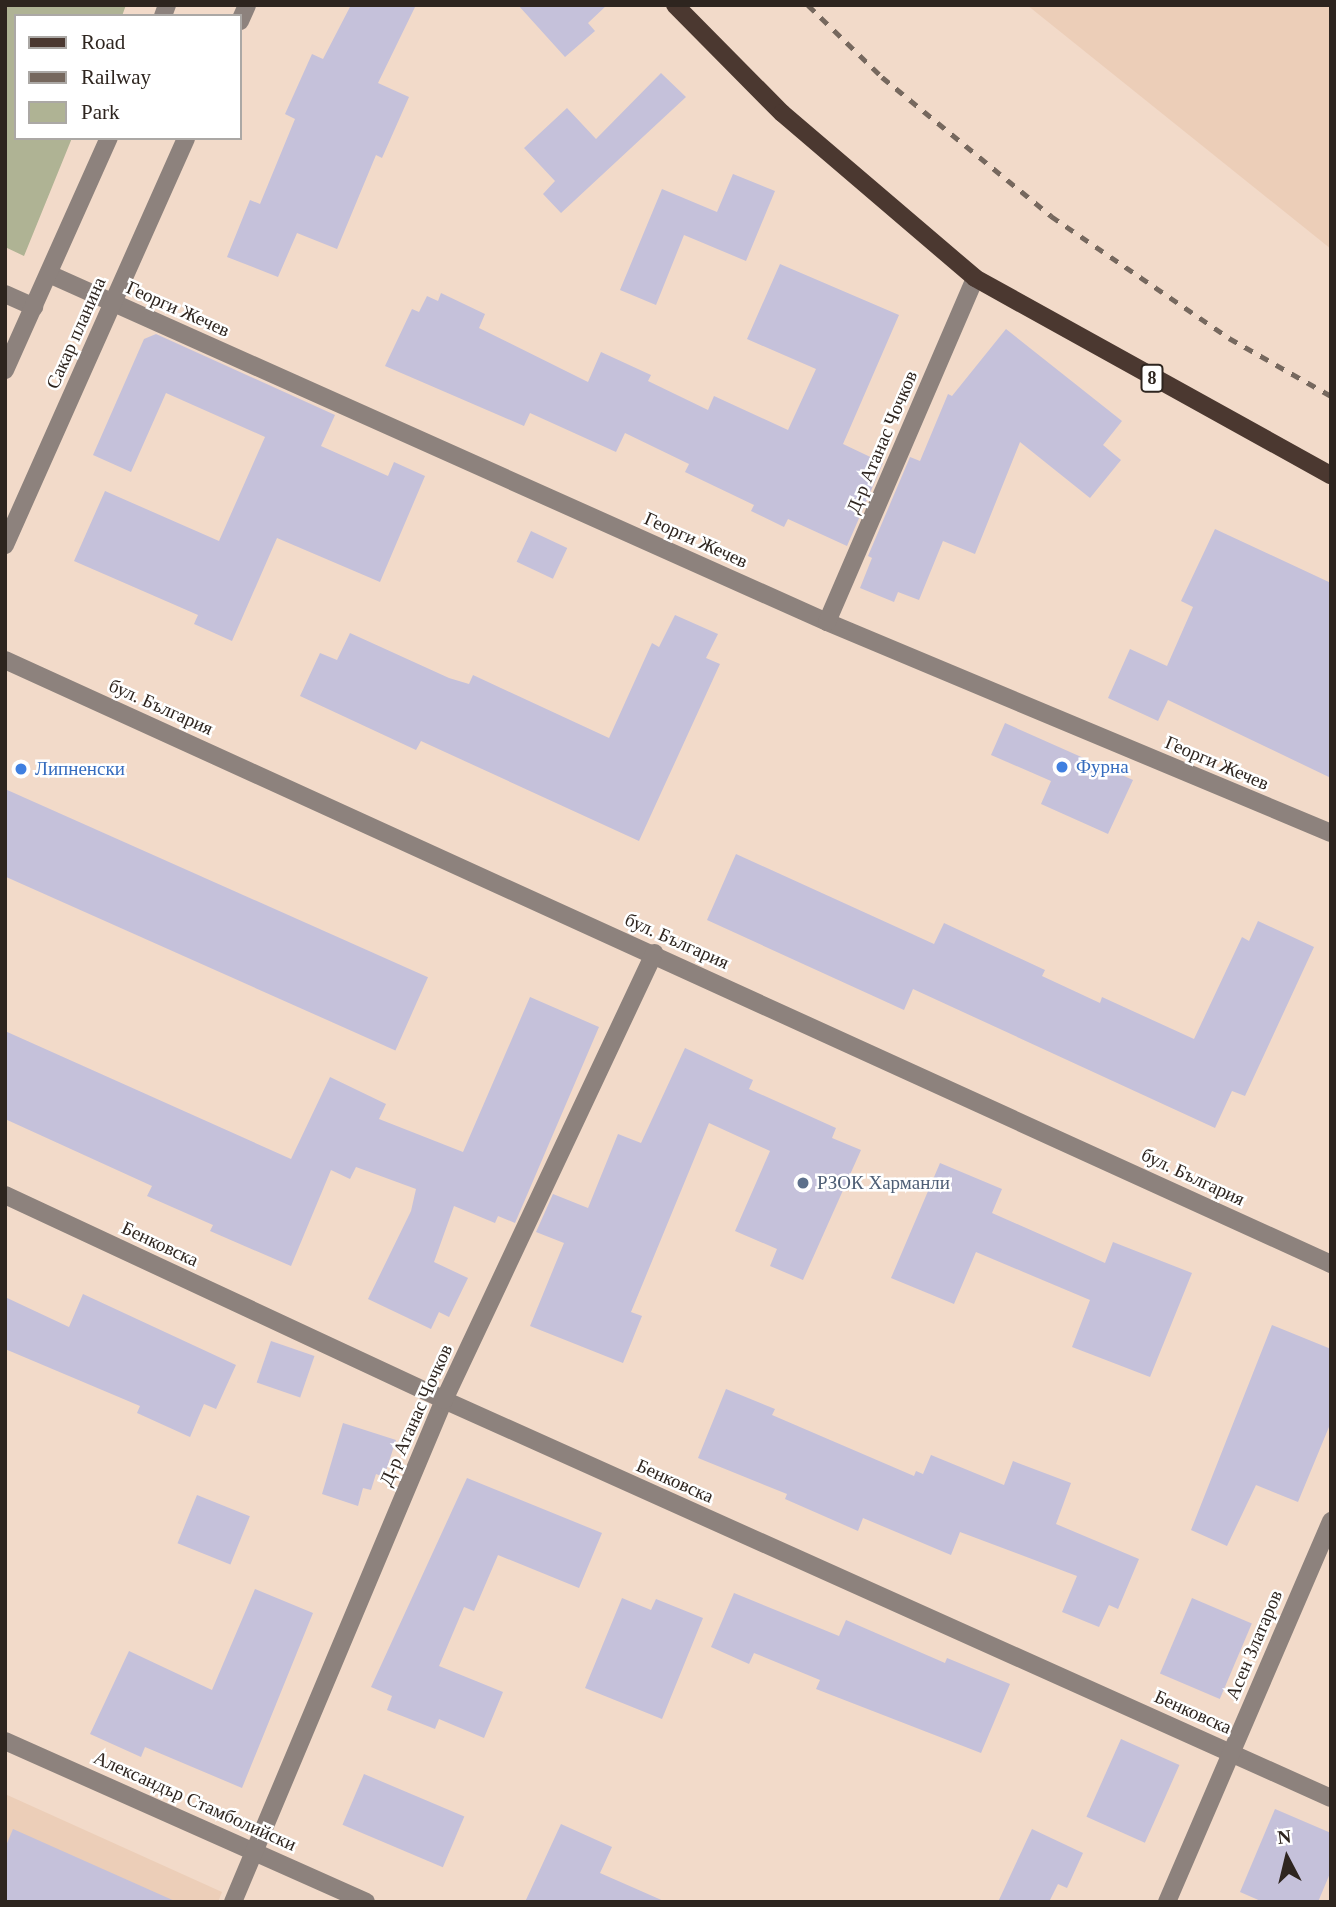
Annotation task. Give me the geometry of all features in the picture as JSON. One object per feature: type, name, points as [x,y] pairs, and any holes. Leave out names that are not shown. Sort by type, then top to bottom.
[{"type":"main road","name":"8","points":[[675,5],[782,113],[975,278],[1331,475]]},
{"type":"street","points":[[5,370],[107,140]]},
{"type":"street","name":"Сакар планина","points":[[5,545],[185,140]]},
{"type":"street","name":"Георги Жечев","points":[[49,274],[827,622],[1331,833]]},
{"type":"street","name":"Д-р Атанас Чочков","points":[[827,622],[975,278]]},
{"type":"street","points":[[5,294],[34,307]]},
{"type":"street","name":"бул. България","points":[[5,660],[654,953],[1331,1264]]},
{"type":"street","name":"Д-р Атанас Чочков","points":[[233,1902],[444,1400],[654,953]]},
{"type":"street","name":"Бенковска","points":[[5,1195],[444,1400],[1331,1798]]},
{"type":"street","name":"Асен Златаров","points":[[1167,1902],[1331,1521]]},
{"type":"street","name":"Александър Стамболийски","points":[[5,1741],[255,1849],[366,1902]]},
{"type":"shaded area","points":[[1027,5],[1331,5],[1331,249]]},
{"type":"shaded area","points":[[5,1794],[222,1892],[218,1902],[5,1902]]},
{"type":"green space","points":[[5,5],[126,5],[123,14],[14,14],[14,140],[71,140],[24,256],[5,247]]},
{"type":"building","points":[[351,5],[416,5],[378,83],[409,97],[382,158],[376,155],[337,249],[297,233],[278,277],[227,257],[250,200],[260,204],[295,119],[285,114],[312,54],[323,59]]},
{"type":"building","points":[[518,5],[607,5],[588,23],[595,31],[565,57]]},
{"type":"building","points":[[661,73],[686,97],[561,213],[543,194],[555,181],[524,148],[567,108],[596,139]]},
{"type":"building","points":[[733,174],[775,191],[746,261],[684,235],[656,305],[620,290],[662,189],[717,212]]},
{"type":"building","points":[[780,264],[899,315],[843,444],[883,463],[847,546],[788,519],[784,527],[751,511],[754,505],[685,472],[689,464],[625,433],[616,452],[530,413],[524,426],[385,366],[412,309],[419,312],[427,296],[438,301],[441,293],[485,314],[479,328],[588,382],[601,352],[651,375],[648,381],[708,410],[714,396],[788,430],[816,369],[747,339]]},
{"type":"building","points":[[1006,329],[1122,421],[1103,445],[1121,460],[1090,498],[1020,442],[975,554],[943,541],[919,600],[898,592],[894,602],[860,588],[872,558],[868,556],[910,457],[920,461],[948,394],[952,396]]},
{"type":"building","points":[[156,334],[335,415],[321,446],[388,476],[394,462],[425,476],[380,582],[277,538],[232,641],[194,624],[198,615],[74,561],[105,491],[219,541],[265,437],[166,393],[131,472],[93,455],[144,339]]},
{"type":"building","points":[[1215,529],[1331,583],[1331,778],[1168,700],[1158,721],[1108,698],[1130,649],[1167,666],[1193,607],[1181,601]]},
{"type":"building","points":[[531,531],[567,548],[553,579],[517,562]]},
{"type":"building","points":[[675,615],[718,634],[706,658],[720,664],[639,841],[421,741],[416,750],[300,696],[320,653],[337,660],[350,633],[449,678],[469,684],[473,675],[609,738],[652,643],[659,647]]},
{"type":"building","name":"Фурна","points":[[1005,723],[1133,780],[1108,834],[1041,804],[1051,781],[991,755]]},
{"type":"building","points":[[5,789],[428,977],[395,1050],[5,877]]},
{"type":"building","points":[[736,854],[934,944],[944,923],[1045,970],[1042,976],[1100,1003],[1102,997],[1194,1039],[1242,937],[1249,941],[1258,921],[1314,947],[1245,1096],[1232,1091],[1215,1128],[913,989],[904,1010],[707,920]]},
{"type":"building","points":[[530,997],[599,1027],[515,1223],[498,1216],[495,1223],[454,1206],[434,1262],[468,1278],[449,1317],[439,1312],[431,1329],[368,1299],[411,1211],[416,1189],[356,1167],[350,1179],[331,1170],[291,1266],[210,1231],[213,1225],[147,1196],[152,1186],[5,1119],[5,1031],[291,1159],[330,1077],[386,1104],[379,1119],[463,1152]]},
{"type":"building","points":[[685,1048],[753,1080],[749,1089],[836,1128],[832,1138],[861,1150],[803,1280],[770,1266],[777,1249],[735,1231],[770,1151],[709,1123],[631,1312],[642,1316],[623,1363],[530,1326],[564,1243],[536,1232],[553,1194],[588,1208],[618,1134],[641,1143]]},
{"type":"building","points":[[940,1163],[1002,1189],[992,1213],[1105,1263],[1113,1242],[1192,1273],[1150,1377],[1072,1347],[1090,1300],[976,1252],[954,1304],[891,1278]]},
{"type":"building","points":[[83,1294],[236,1365],[216,1409],[204,1404],[190,1437],[137,1413],[140,1406],[5,1349],[5,1297],[69,1327]]},
{"type":"building","points":[[1272,1325],[1331,1349],[1331,1422],[1298,1502],[1256,1485],[1227,1546],[1191,1530]]},
{"type":"building","points":[[271,1341],[314,1356],[300,1398],[257,1383]]},
{"type":"building","points":[[726,1389],[775,1409],[772,1415],[914,1476],[916,1471],[923,1474],[931,1455],[1004,1485],[1013,1461],[1071,1483],[1056,1524],[1139,1559],[1118,1609],[1109,1605],[1099,1627],[1062,1612],[1077,1576],[960,1532],[951,1555],[863,1518],[858,1531],[785,1499],[787,1494],[698,1458]]},
{"type":"building","points":[[343,1423],[396,1440],[384,1477],[376,1474],[371,1490],[363,1488],[358,1506],[322,1494]]},
{"type":"building","points":[[467,1478],[602,1533],[579,1588],[498,1555],[474,1611],[464,1607],[439,1666],[503,1692],[484,1738],[439,1719],[435,1729],[387,1710],[392,1696],[371,1687]]},
{"type":"building","points":[[197,1495],[250,1516],[230,1565],[178,1543]]},
{"type":"building","points":[[255,1589],[313,1613],[242,1788],[145,1747],[141,1757],[90,1734],[129,1651],[212,1690]]},
{"type":"building","points":[[734,1593],[839,1636],[846,1620],[945,1663],[947,1658],[1010,1684],[981,1753],[816,1689],[820,1680],[754,1653],[749,1664],[711,1647]]},
{"type":"building","points":[[622,1598],[651,1610],[656,1599],[703,1618],[662,1719],[585,1688]]},
{"type":"building","points":[[1192,1598],[1252,1623],[1220,1699],[1160,1673]]},
{"type":"building","points":[[1121,1739],[1179,1765],[1145,1843],[1086,1817]]},
{"type":"building","points":[[364,1774],[464,1817],[443,1867],[343,1825]]},
{"type":"building","points":[[1275,1809],[1331,1833],[1331,1871],[1318,1902],[1263,1902],[1240,1892]]},
{"type":"building","points":[[561,1824],[612,1847],[600,1873],[666,1902],[525,1902]]},
{"type":"building","points":[[13,1829],[177,1902],[5,1902],[5,1848]]},
{"type":"building","points":[[1032,1829],[1083,1853],[1067,1888],[1058,1884],[1049,1902],[998,1902]]},
{"type":"railway","points":[[808,5],[882,77],[1051,216],[1229,338],[1331,396]]},
{"type":"place","name":"Фурна","points":[[1062,767]]},
{"type":"place","name":"Липненски","points":[[21,769]]},
{"type":"place","name":"РЗОК Харманли","points":[[803,1183]]}]
